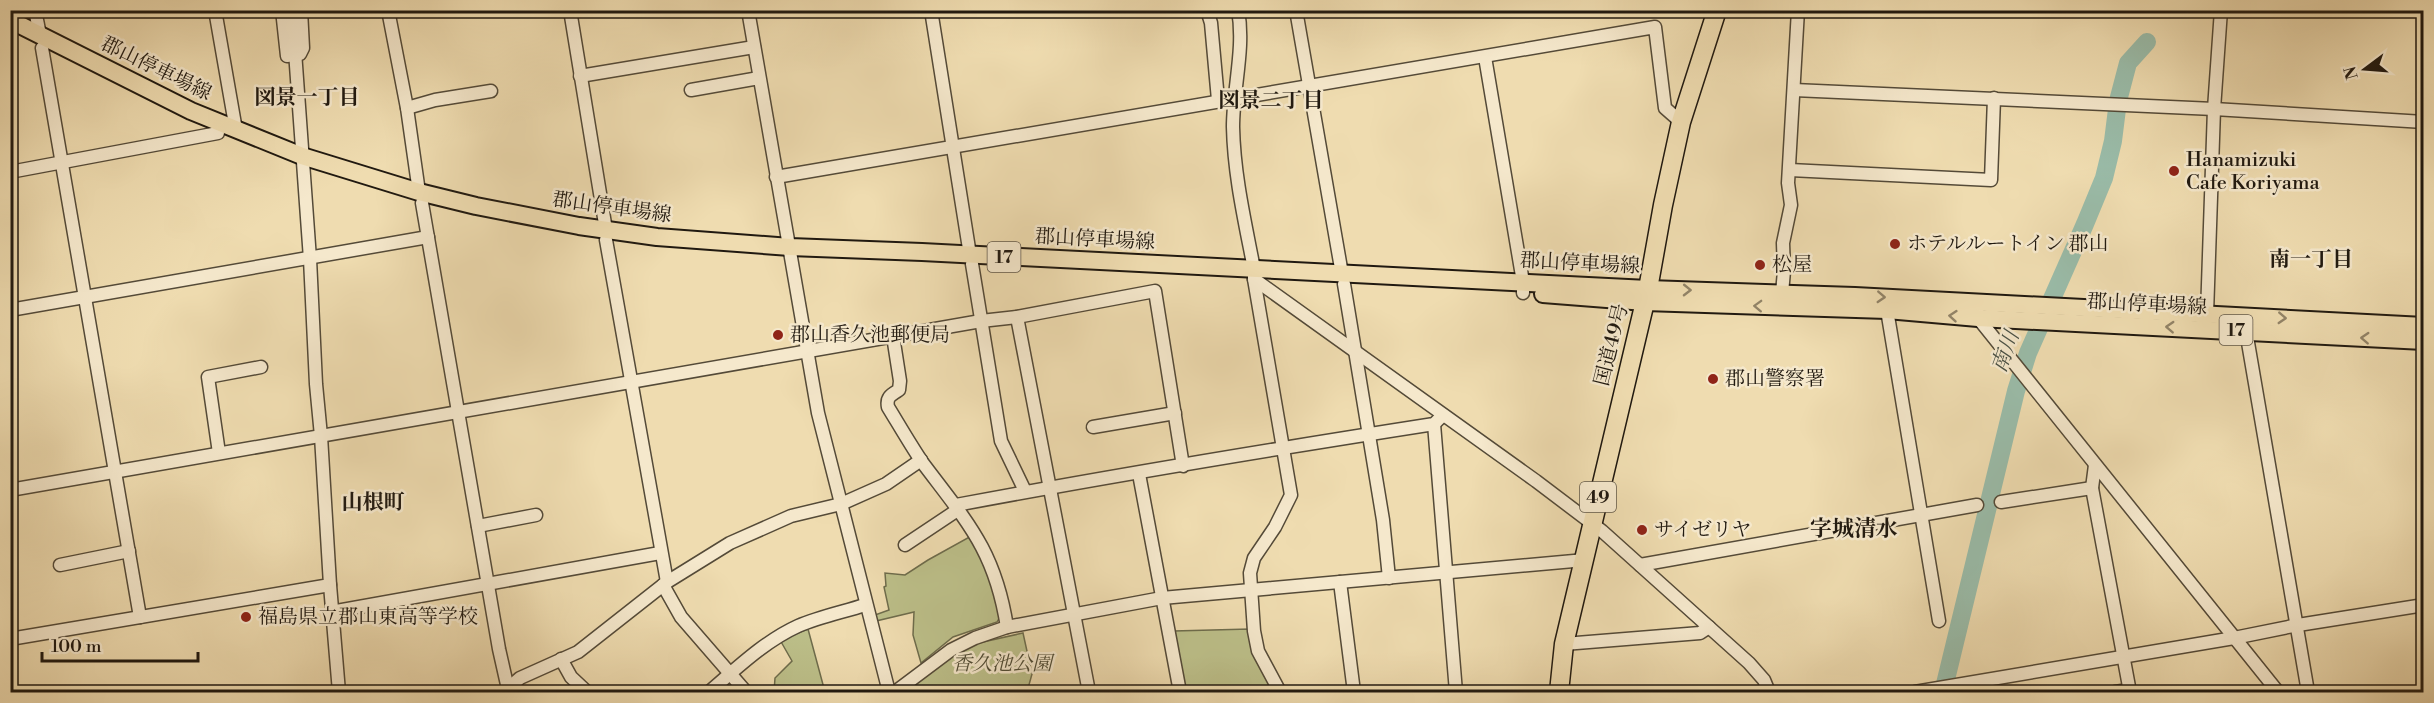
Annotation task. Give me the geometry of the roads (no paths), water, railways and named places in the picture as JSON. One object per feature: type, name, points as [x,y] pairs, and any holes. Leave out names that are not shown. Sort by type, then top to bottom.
[{"type":"highway","name":"国道49号","points":[[1559,693],[1564,644],[1647,296],[1681,122],[1717,10]]},
{"type":"main road","name":"郡山停車場線","points":[[10,20],[41,42],[144,100],[218,133],[421,197],[474,217],[606,235],[790,251],[1523,288],[1887,310],[1978,310]]},
{"type":"main road","name":"郡山停車場線","points":[[10,32],[41,42],[303,161]]},
{"type":"main road","name":"郡山停車場線","points":[[1647,296],[1782,293],[1978,310],[2043,313],[2207,314],[2424,326]]},
{"type":"main road","name":"郡山停車場線","points":[[2043,313],[2246,331],[2424,341]]},
{"type":"street","points":[[35,10],[140,617]]},
{"type":"street","points":[[215,10],[236,130]]},
{"type":"street","points":[[282,10],[285,49],[288,56],[300,54],[303,48],[301,10]]},
{"type":"street","points":[[292,10],[310,259],[315,384],[321,436],[331,612],[339,693]]},
{"type":"street","points":[[388,10],[407,108],[506,691]]},
{"type":"street","points":[[570,10],[665,583],[681,617],[746,693]]},
{"type":"street","points":[[748,10],[818,413],[889,693]]},
{"type":"street","points":[[931,10],[1001,441],[1025,491]]},
{"type":"street","points":[[1207,10],[1211,23],[1218,100]]},
{"type":"street","points":[[1239,10],[1240,37],[1234,98],[1234,152],[1281,448],[1291,495],[1286,508],[1254,558],[1250,573],[1250,589],[1258,651],[1280,693]]},
{"type":"street","points":[[1296,10],[1356,352],[1383,520],[1389,578]]},
{"type":"street","points":[[1782,293],[1783,243],[1791,205],[1788,183],[1798,10]]},
{"type":"street","points":[[2207,314],[2214,109],[2221,10]]},
{"type":"street","points":[[776,177],[1655,27],[1665,108],[1681,122]]},
{"type":"street","points":[[580,76],[754,47]]},
{"type":"street","points":[[1485,57],[1523,288]]},
{"type":"street","points":[[691,90],[759,78]]},
{"type":"street","points":[[1794,90],[2214,109],[2424,122]]},
{"type":"street","points":[[407,108],[435,100],[491,91]]},
{"type":"street","points":[[1790,170],[1991,180],[1994,99]]},
{"type":"street","points":[[10,172],[218,133]]},
{"type":"street","points":[[10,310],[428,237]]},
{"type":"street","points":[[1254,274],[1356,352],[1592,523],[1709,627],[1764,680],[1769,693]]},
{"type":"street","points":[[10,490],[893,336],[1017,317],[1155,291],[1183,466]]},
{"type":"street","points":[[1887,310],[1939,621]]},
{"type":"street","points":[[1978,310],[2095,465],[2278,693]]},
{"type":"street","points":[[1017,317],[1089,693]]},
{"type":"street","points":[[2246,331],[2308,693]]},
{"type":"street","points":[[893,336],[900,381],[899,390],[887,401],[888,407],[921,460],[974,530],[993,569],[1003,599],[1008,627]]},
{"type":"street","points":[[219,453],[208,377],[261,367]]},
{"type":"street","points":[[1093,427],[1175,412]]},
{"type":"street","points":[[905,545],[957,507],[1048,486],[1139,474],[1281,448],[1434,424],[1443,415]]},
{"type":"street","points":[[1434,424],[1456,693]]},
{"type":"street","points":[[506,691],[520,678],[578,652],[665,583],[730,543],[791,516],[841,504],[886,484],[921,460]]},
{"type":"street","points":[[2095,465],[2092,488],[2129,691],[2115,693]]},
{"type":"street","points":[[1139,474],[1180,693]]},
{"type":"street","points":[[2001,502],[2092,488]]},
{"type":"street","points":[[1640,565],[1977,505]]},
{"type":"street","points":[[478,526],[536,515]]},
{"type":"street","points":[[60,564],[129,550]]},
{"type":"street","points":[[331,612],[660,553]]},
{"type":"street","points":[[895,693],[951,650],[975,638],[1008,627],[1162,598],[1585,560]]},
{"type":"street","points":[[1340,582],[1354,693]]},
{"type":"street","points":[[10,639],[330,585]]},
{"type":"street","points":[[710,693],[752,655],[800,625],[865,605]]},
{"type":"street","points":[[1915,693],[1950,689],[2123,656],[2424,605]]},
{"type":"street","points":[[1564,644],[1700,633],[1709,627]]},
{"type":"street","points":[[561,659],[571,677],[587,693]]},
{"type":"waterway","name":"南川","points":[[1943,692],[2016,391],[2028,353],[2104,178],[2113,141],[2118,101],[2128,63],[2147,42]]},
{"type":"place","name":"Hanamizuki Cafe Koriyama","points":[[2174,171]]},
{"type":"place","name":"ホテルルートイン 郡山","points":[[1895,244]]},
{"type":"place","name":"松屋","points":[[1760,265]]},
{"type":"place","name":"郡山香久池郵便局","points":[[778,335]]},
{"type":"place","name":"郡山警察署","points":[[1713,379]]},
{"type":"place","name":"サイゼリヤ","points":[[1642,530]]},
{"type":"place","name":"福島県立郡山東高等学校","points":[[246,617]]},
{"type":"district","name":"図景一丁目","points":[[307,98]]},
{"type":"district","name":"図景二丁目","points":[[1271,101]]},
{"type":"district","name":"南一丁目","points":[[2311,260]]},
{"type":"district","name":"山根町","points":[[373,503]]},
{"type":"district","name":"字城清水","points":[[1854,529]]},
{"type":"park label","name":"香久池公園","points":[[1002,664]]}]
